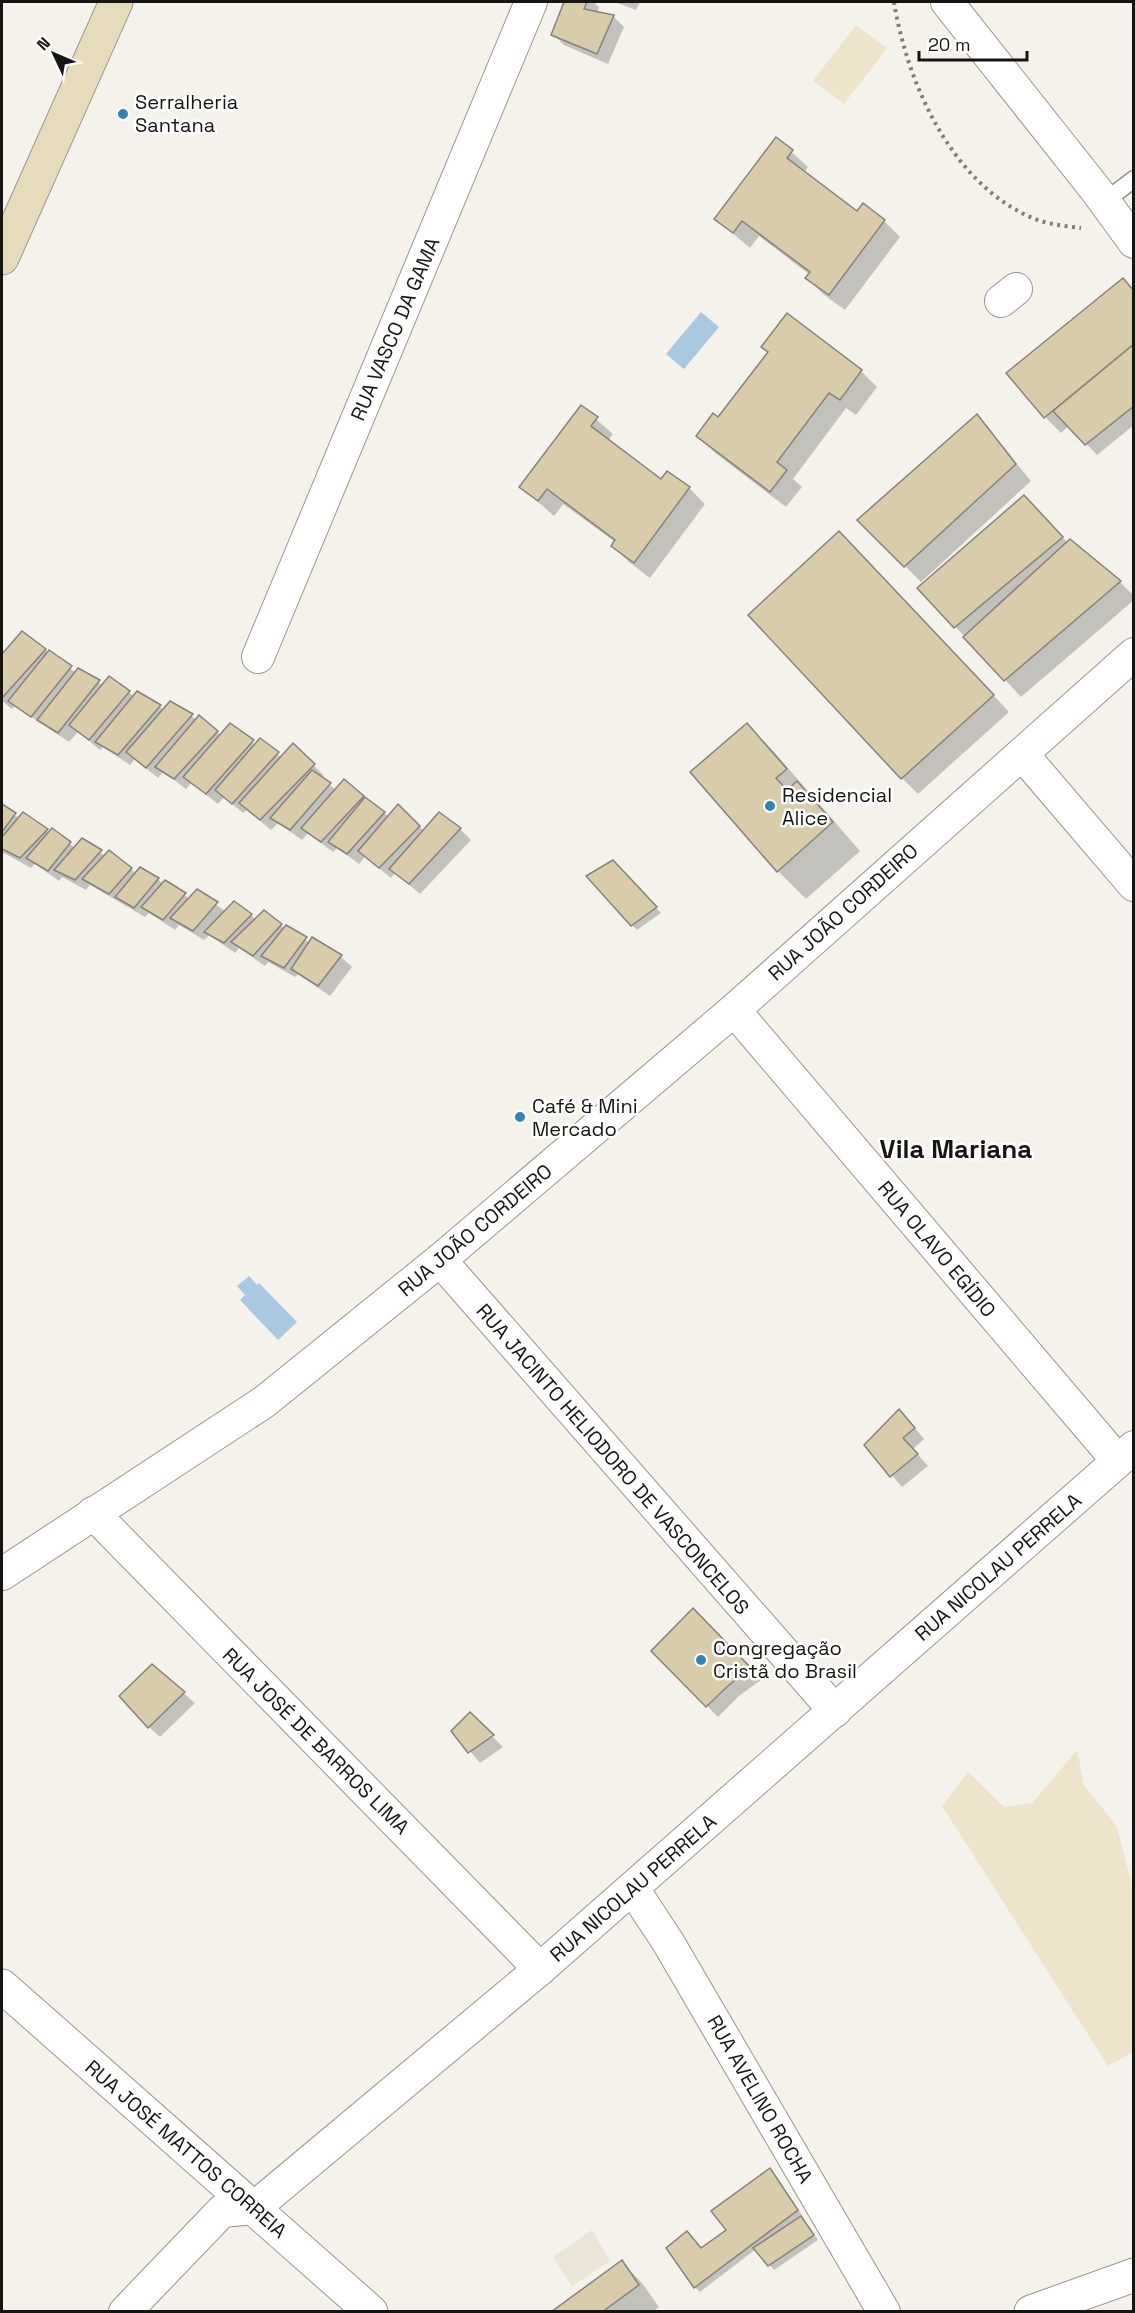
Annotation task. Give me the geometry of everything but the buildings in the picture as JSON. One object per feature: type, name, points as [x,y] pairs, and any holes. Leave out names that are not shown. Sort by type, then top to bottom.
[{"type":"main road","points":[[2,258],[116,2]]},
{"type":"street","name":"RUA VASCO DA GAMA","points":[[258,657],[531,2]]},
{"type":"street","points":[[947,2],[1105,201],[1129,236]]},
{"type":"street","name":"RUA JOÃO CORDEIRO","points":[[2,1574],[264,1402],[440,1260],[734,1010],[1134,654]]},
{"type":"street","points":[[1022,754],[1134,885]]},
{"type":"street","name":"RUA OLAVO EGÍDIO","points":[[734,1010],[1126,1454]]},
{"type":"street","name":"RUA JACINTO HELIODORO DE VASCONCELOS","points":[[440,1260],[835,1711]]},
{"type":"street","name":"RUA NICOLAU PERRELA","points":[[254,2208],[540,1969],[1126,1454]]},
{"type":"street","name":"RUA JOSÉ DE BARROS LIMA","points":[[93,1513],[540,1969]]},
{"type":"street","name":"RUA AVELINO ROCHA","points":[[633,1888],[668,1942],[884,2312]]},
{"type":"street","name":"RUA JOSÉ MATTOS CORREIA","points":[[2,1986],[371,2312]]},
{"type":"street","points":[[125,2312],[222,2211],[254,2208]]},
{"type":"street","points":[[1031,2312],[1134,2275]]},
{"type":"lane","points":[[1105,201],[1134,178]]},
{"type":"path","points":[[894,2],[903,38],[935,123],[954,154],[983,186],[1016,210],[1052,224],[1129,236]]},
{"type":"shaded area","points":[[856,25],[887,48],[844,104],[813,81]]},
{"type":"shaded area","points":[[1077,1750],[1084,1785],[1117,1827],[1133,1889],[1133,2052],[1108,2066],[942,1806],[968,1772],[1004,1807],[1032,1803]]},
{"type":"shaded area","points":[[592,2230],[610,2261],[572,2286],[553,2257]]},
{"type":"water","points":[[701,312],[719,327],[684,369],[666,354]]},
{"type":"water","points":[[249,1276],[257,1285],[259,1283],[297,1322],[278,1340],[240,1300],[245,1295],[237,1286]]},
{"type":"place","name":"Serralheria Santana","points":[[123,114]]},
{"type":"place","name":"Residencial Alice","points":[[770,806]]},
{"type":"place","name":"Café & Mini Mercado","points":[[520,1117]]},
{"type":"place","name":"Congregação Cristã do Brasil","points":[[701,1660]]},
{"type":"district","name":"Vila Mariana","points":[[956,1149]]}]
